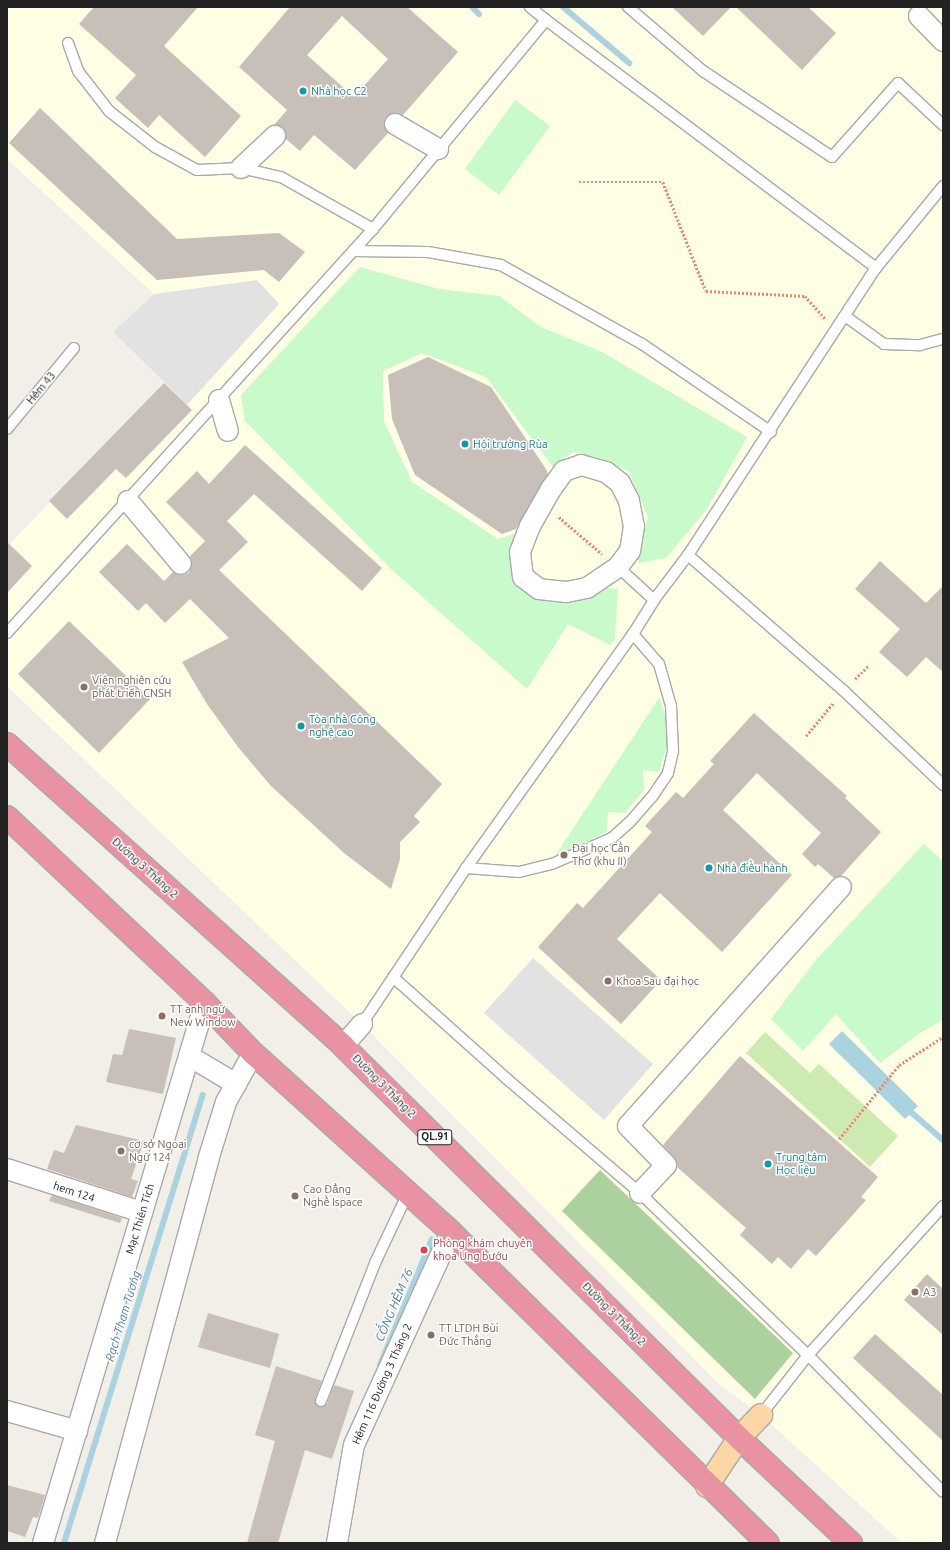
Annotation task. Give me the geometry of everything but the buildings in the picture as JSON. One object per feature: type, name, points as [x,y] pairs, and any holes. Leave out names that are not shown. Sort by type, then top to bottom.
[{"type":"highway","name":"Đường 3 Tháng 2","points":[[7,744],[343,1046],[739,1438],[851,1543]]},
{"type":"highway","points":[[7,817],[205,1003],[253,1053],[451,1232],[707,1486],[768,1543]]},
{"type":"main road","points":[[707,1486],[739,1438],[761,1416]]},
{"type":"street","points":[[919,16],[943,42]]},
{"type":"street","points":[[395,124],[438,150]]},
{"type":"street","points":[[241,168],[275,136]]},
{"type":"street","points":[[219,400],[228,431]]},
{"type":"street","points":[[581,465],[606,472],[620,482],[629,501],[634,526],[630,550],[618,567],[587,588],[566,592],[539,589],[522,577],[520,552],[530,526],[543,503],[564,471],[581,465]]},
{"type":"street","points":[[128,501],[182,564]]},
{"type":"street","points":[[640,1193],[666,1165],[628,1126],[841,887]]},
{"type":"street","name":"Mạc Thiên Tích","points":[[43,1543],[205,1003]]},
{"type":"street","points":[[343,1046],[362,1024]]},
{"type":"street","points":[[105,1543],[206,1167],[226,1102],[253,1053]]},
{"type":"street","points":[[189,1056],[236,1084]]},
{"type":"street","name":"hem 124","points":[[7,1169],[142,1212]]},
{"type":"street","name":"Hẻm 116 Đường 3 Tháng 2","points":[[337,1543],[354,1445],[451,1232]]},
{"type":"street","points":[[7,1411],[77,1431]]},
{"type":"lane","points":[[530,7],[876,268]]},
{"type":"lane","points":[[628,7],[703,71],[832,157],[898,83],[943,125]]},
{"type":"lane","points":[[7,633],[373,229],[546,20]]},
{"type":"lane","points":[[68,43],[78,71],[109,112],[156,148],[197,170],[241,168],[281,177],[373,229]]},
{"type":"lane","points":[[362,1024],[466,868],[633,634],[654,600],[688,555],[771,432],[876,268],[943,186]]},
{"type":"lane","points":[[352,251],[428,252],[501,265],[642,344],[771,432]]},
{"type":"lane","points":[[845,316],[884,344],[920,345],[943,339]]},
{"type":"lane","name":"Hẻm 43","points":[[7,429],[74,348]]},
{"type":"lane","points":[[688,555],[844,691],[943,785]]},
{"type":"lane","points":[[618,567],[654,600]]},
{"type":"lane","points":[[466,868],[519,872],[552,864],[612,838],[630,822],[652,797],[668,773],[670,766],[674,730],[672,706],[659,664],[633,634]]},
{"type":"lane","points":[[393,977],[507,1079],[640,1193],[808,1355],[943,1492]]},
{"type":"lane","points":[[321,1401],[375,1263],[408,1193]]},
{"type":"lane","points":[[761,1416],[808,1355],[943,1206]]},
{"type":"path","points":[[579,182],[663,182],[706,291],[805,296],[836,331]]},
{"type":"path","points":[[543,503],[618,567]]},
{"type":"path","points":[[839,1139],[893,1073],[917,1051],[943,1037]]},
{"type":"shaded area","name":"Đại học Cần Thơ (khu II)","points":[[7,7],[943,7],[943,1543],[902,1543],[761,1415],[718,1383],[362,1024],[7,686],[7,547],[164,383],[113,332],[154,294],[7,159]]},
{"type":"shaded area","points":[[257,280],[279,304],[187,405],[113,332],[154,294]]},
{"type":"shaded area","points":[[533,958],[653,1064],[604,1120],[484,1013]]},
{"type":"green space","points":[[515,100],[550,126],[499,195],[465,169]]},
{"type":"green space","points":[[360,267],[439,289],[499,296],[541,327],[602,352],[747,437],[707,509],[666,558],[639,563],[637,556],[648,517],[629,472],[603,459],[573,452],[553,467],[486,377],[422,353],[383,371],[384,421],[412,482],[498,539],[520,532],[519,582],[546,601],[588,600],[606,588],[618,589],[615,639],[610,645],[568,624],[527,689],[391,569],[245,421],[241,395]]},
{"type":"green space","points":[[659,698],[669,725],[666,750],[659,772],[643,770],[644,790],[625,813],[608,812],[607,832],[555,856]]},
{"type":"green space","points":[[924,844],[943,861],[943,1020],[920,1033],[880,1063],[836,1014],[803,1051],[771,1019],[816,960]]},
{"type":"green space","points":[[765,1032],[810,1073],[819,1064],[898,1136],[870,1167],[746,1053]]},
{"type":"green space","points":[[600,1170],[793,1353],[755,1399],[562,1211]]},
{"type":"water","points":[[842,1031],[918,1106],[905,1119],[829,1044]]},
{"type":"waterway","points":[[472,7],[479,14]]},
{"type":"waterway","points":[[563,7],[629,63]]},
{"type":"waterway","name":"Rạch Tham Tướng","points":[[64,1543],[203,1095]]},
{"type":"waterway","points":[[912,1113],[943,1140]]},
{"type":"waterway","name":"CỐNG HẺM 76","points":[[380,1365],[432,1239]]},
{"type":"place","name":"Nhà học C2","points":[[303,91]]},
{"type":"place","name":"Hội trường Rùa","points":[[465,444]]},
{"type":"place","name":"Viện nghiên cứu phát triển CNSH","points":[[84,687]]},
{"type":"place","name":"Tòa nhà Công nghệ cao","points":[[301,726]]},
{"type":"place","name":"Đại học Cần Thơ (khu II)","points":[[564,855]]},
{"type":"place","name":"Nhà điều hành","points":[[709,868]]},
{"type":"place","name":"Khoa Sau đại học","points":[[608,981]]},
{"type":"place","name":"TT anh ngữ New Window","points":[[162,1016]]},
{"type":"place","name":"cơ sở Ngoại Ngữ 124","points":[[121,1151]]},
{"type":"place","name":"Trung tâm Học liệu","points":[[768,1164]]},
{"type":"place","name":"Cao Đẳng Nghề Ispace","points":[[295,1196]]},
{"type":"place","name":"Phòng khám chuyên khoa Ung bướu","points":[[424,1250]]},
{"type":"place","name":"A3","points":[[915,1292]]},
{"type":"place","name":"TT LTDH Bùi Đức Thắng","points":[[431,1335]]}]
